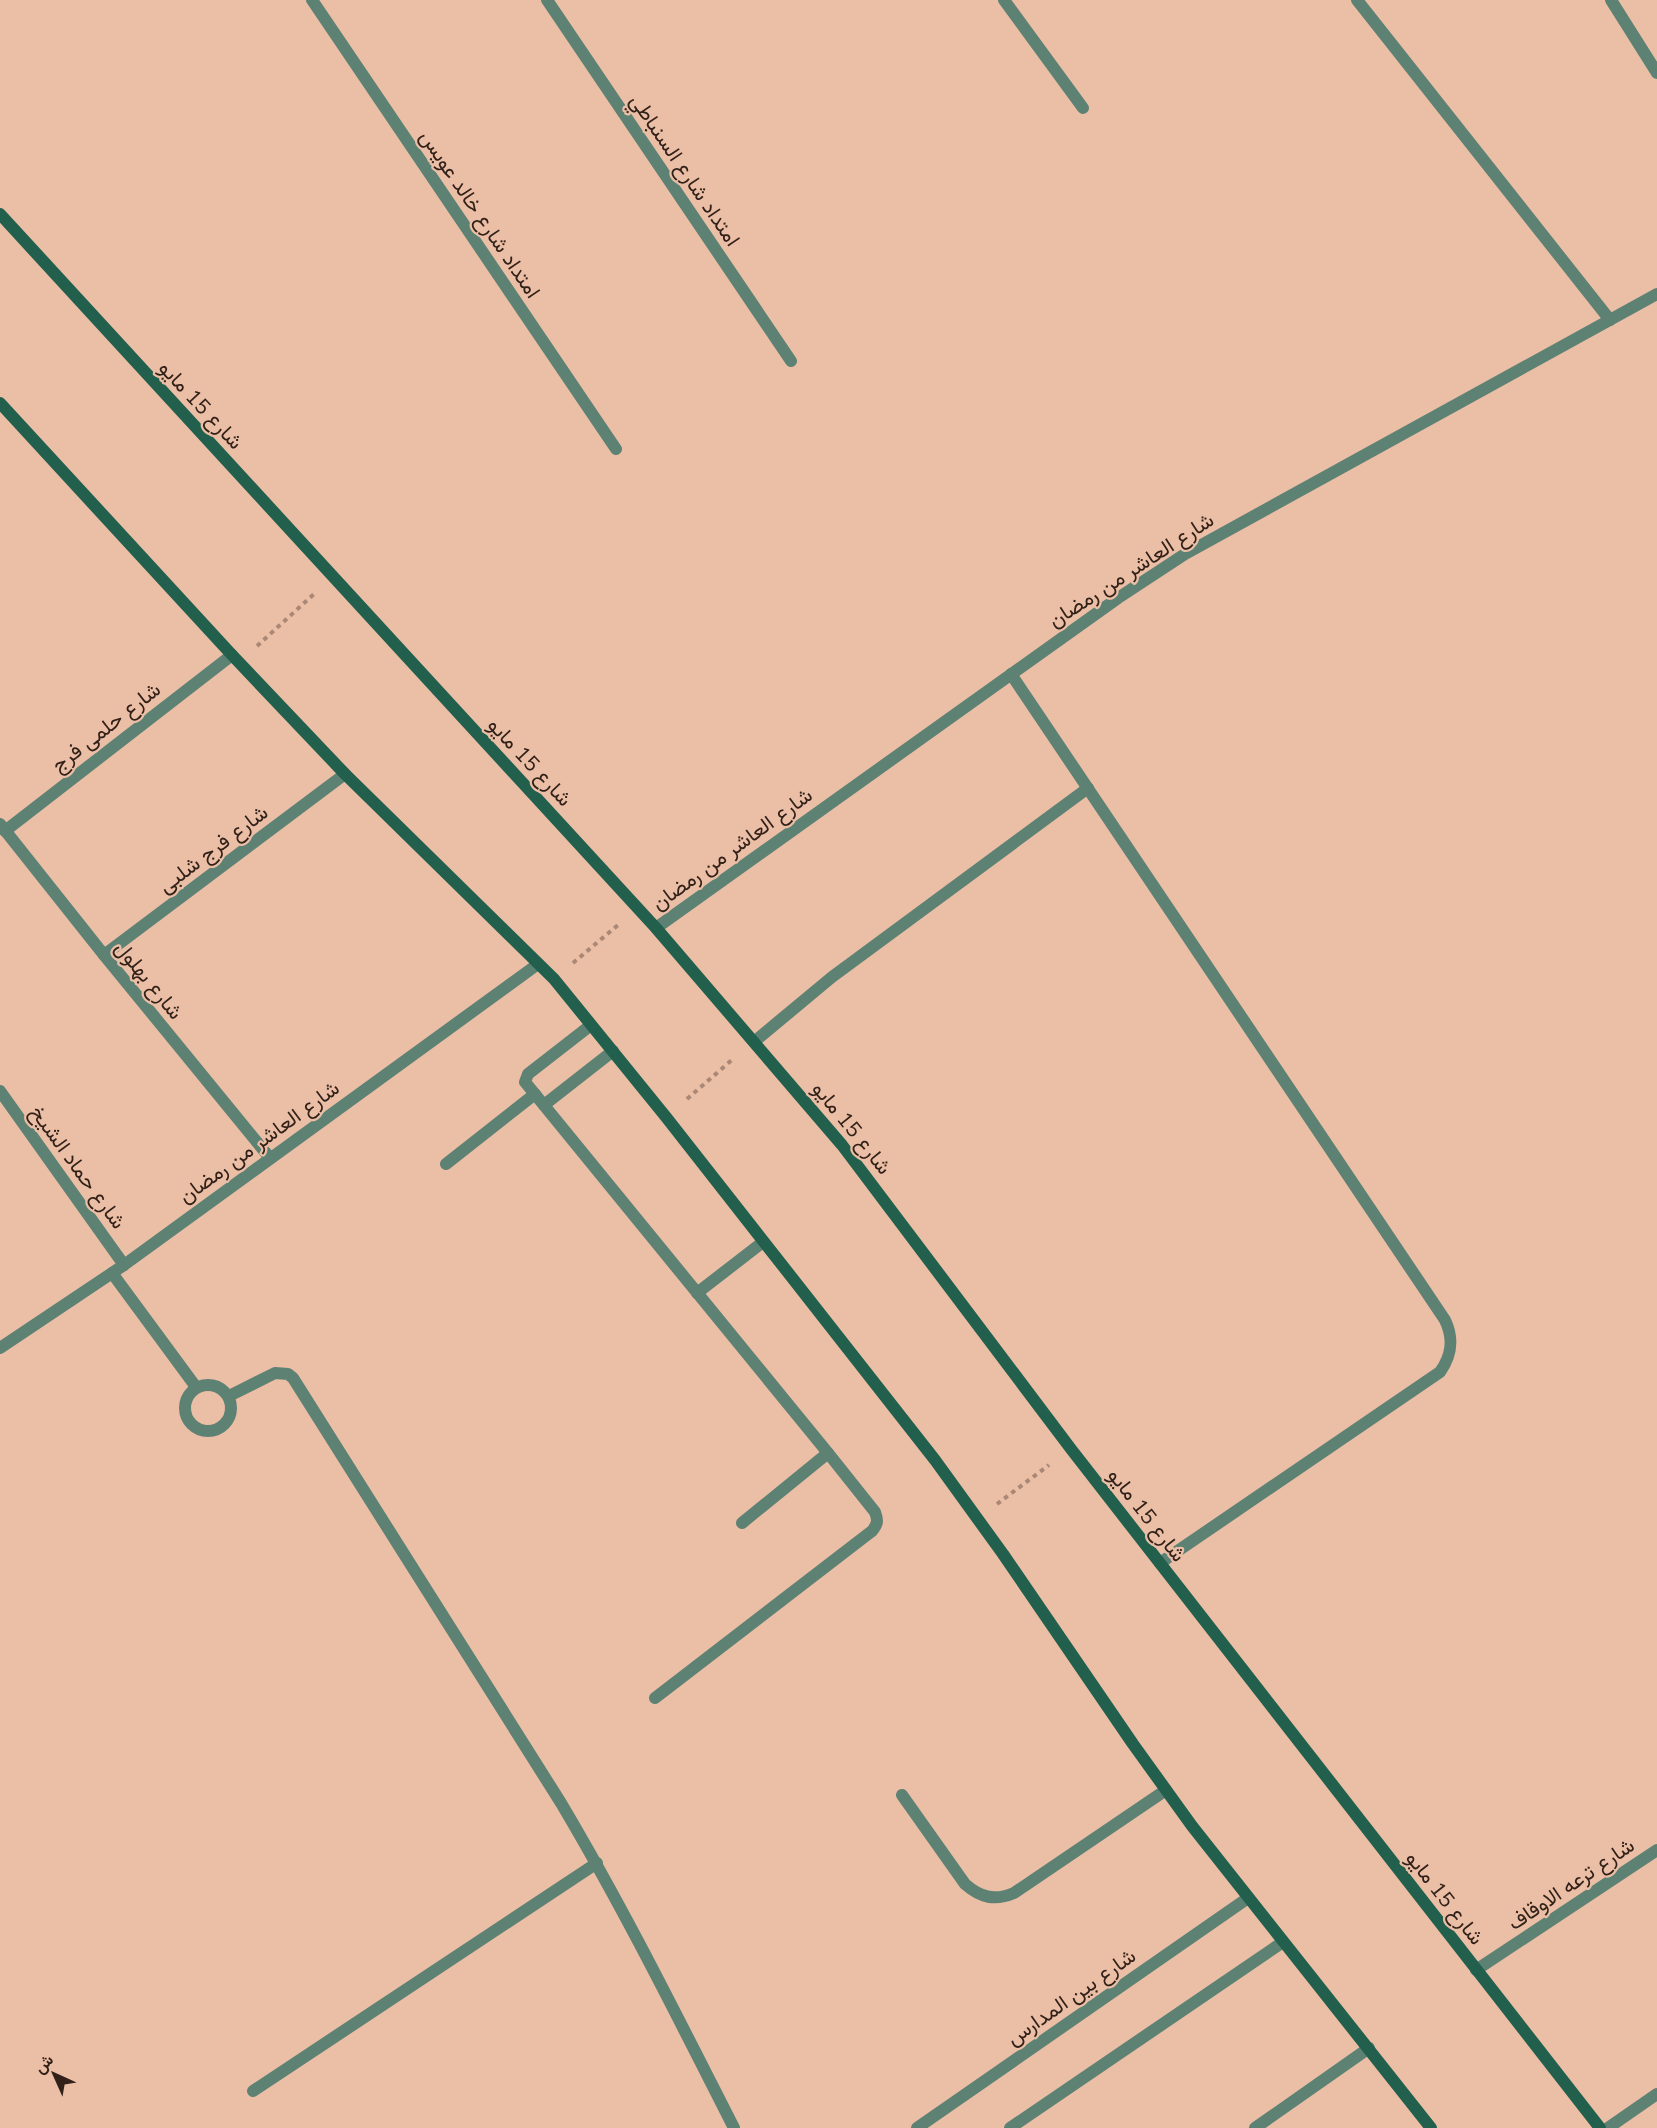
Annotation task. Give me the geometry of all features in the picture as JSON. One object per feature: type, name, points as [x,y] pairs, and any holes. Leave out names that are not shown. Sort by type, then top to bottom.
[{"type":"main road","name":"شارع 15 مايو","points":[[0,214],[638,908],[755,1041],[842,1145],[1071,1449],[1600,2128]]},
{"type":"main road","points":[[0,403],[345,774],[554,979],[666,1117],[935,1460],[978,1518],[1166,1790],[1282,1942],[1431,2128]]},
{"type":"street","name":"امتداد شارع خالد عويس","points":[[312,0],[616,449]]},
{"type":"street","name":"امتداد شارع السنباطي","points":[[547,0],[791,361]]},
{"type":"street","points":[[1004,0],[1083,108]]},
{"type":"street","points":[[1357,0],[1610,320]]},
{"type":"street","points":[[1611,0],[1657,73]]},
{"type":"street","name":"شارع العاشر من رمضان","points":[[656,928],[1118,598],[1185,554],[1657,294]]},
{"type":"street","name":"شارع حلمى فرج","points":[[3,828],[235,658]]},
{"type":"street","points":[[1011,674],[1445,1320],[1452,1341],[1446,1363],[1431,1379],[1160,1563]]},
{"type":"street","name":"شارع فرج شلبى","points":[[104,956],[345,774]]},
{"type":"street","points":[[755,1041],[832,977],[1088,788]]},
{"type":"street","name":"شارع بهلول","points":[[3,828],[104,956],[270,1158]]},
{"type":"street","name":"شارع العاشر من رمضان","points":[[0,1348],[124,1265],[538,964]]},
{"type":"street","points":[[591,1025],[528,1074],[525,1082],[828,1453],[878,1518],[876,1525],[655,1698]]},
{"type":"street","points":[[544,1105],[613,1051]]},
{"type":"street","name":"شارع حماد الشيخ","points":[[0,1091],[124,1265]]},
{"type":"street","points":[[446,1164],[535,1094]]},
{"type":"street","points":[[697,1293],[763,1242]]},
{"type":"street","points":[[112,1273],[196,1388]]},
{"type":"street","points":[[229,1396],[275,1373],[288,1374],[293,1378],[597,1863],[734,2128]]},
{"type":"street","points":[[208,1384],[220,1387],[229,1396],[232,1408],[229,1420],[220,1429],[208,1431],[196,1428],[188,1419],[184,1408],[188,1396],[196,1388],[208,1384]]},
{"type":"street","points":[[742,1523],[828,1453]]},
{"type":"street","points":[[902,1796],[965,1884],[976,1893],[988,1898],[1002,1898],[1014,1893],[1166,1790]]},
{"type":"street","name":"شارع ترعه الاوقاف","points":[[1476,1970],[1657,1850]]},
{"type":"street","points":[[253,2091],[597,1863]]},
{"type":"street","name":"شارع بين المدارس","points":[[917,2128],[1248,1898]]},
{"type":"street","points":[[1010,2128],[1282,1942]]},
{"type":"street","points":[[1255,2128],[1369,2048]]},
{"type":"street","points":[[1608,2128],[1657,2094]]},
{"type":"path","points":[[235,658],[332,577]]},
{"type":"path","points":[[554,979],[638,908]]},
{"type":"path","points":[[666,1117],[755,1041]]},
{"type":"path","points":[[978,1518],[1071,1449]]}]
